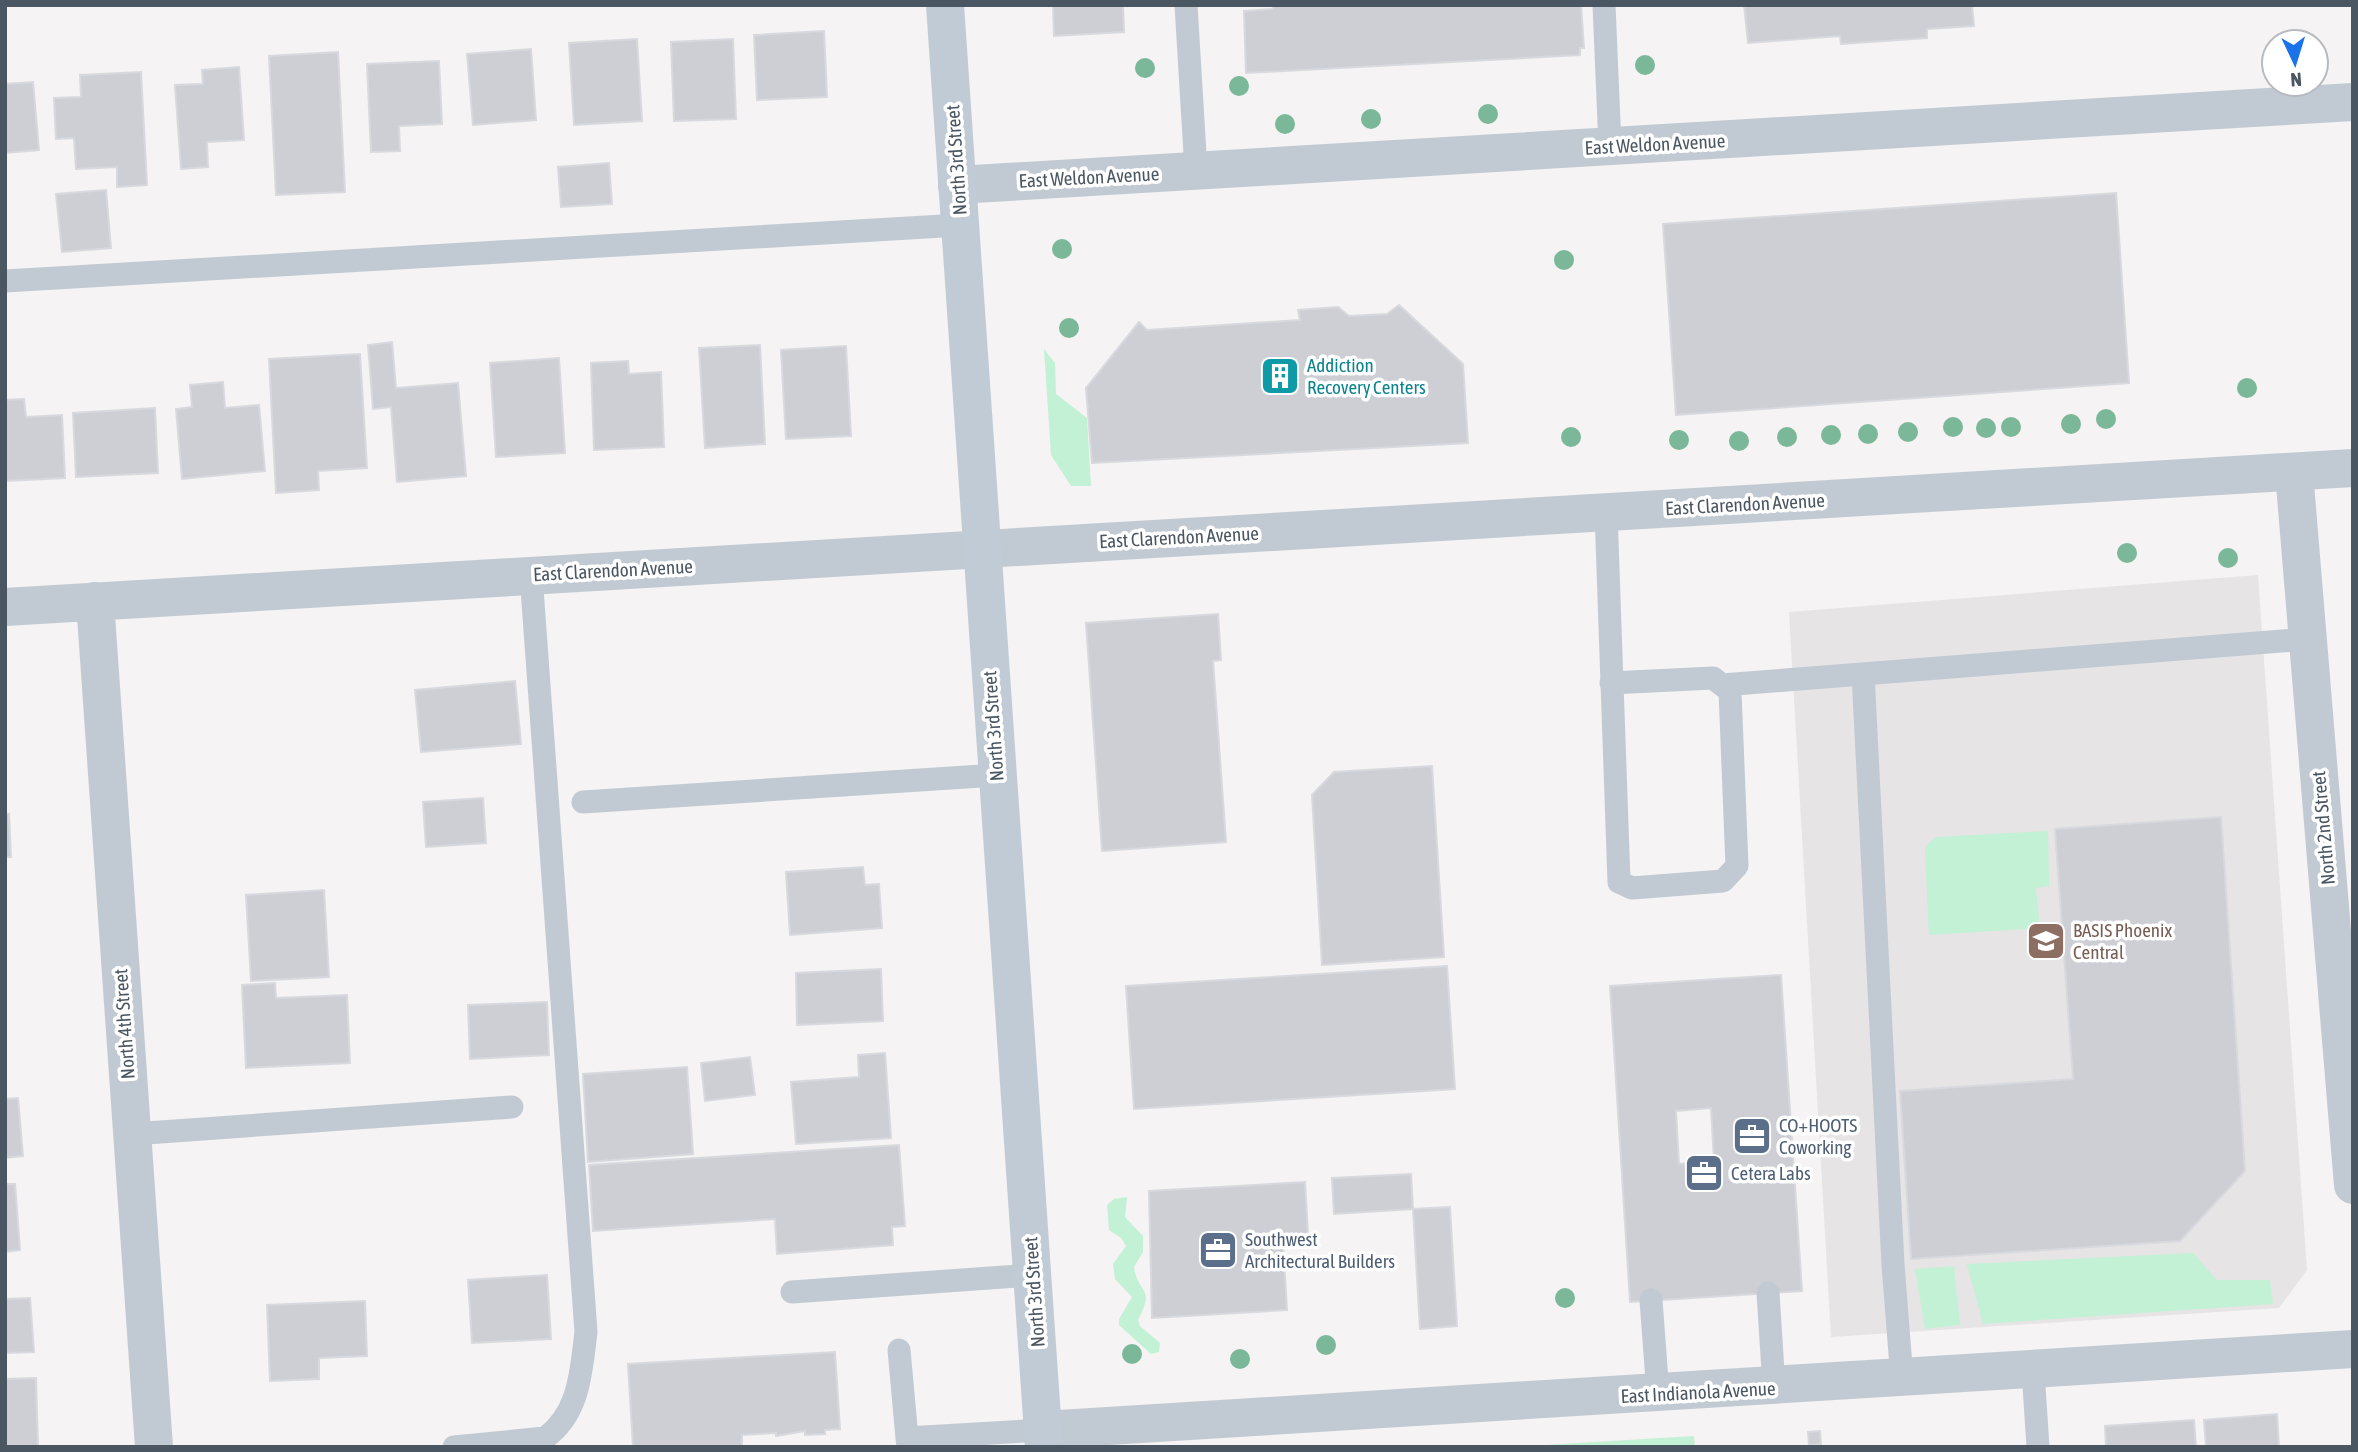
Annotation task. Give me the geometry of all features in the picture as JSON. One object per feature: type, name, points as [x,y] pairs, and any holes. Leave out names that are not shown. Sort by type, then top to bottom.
[{"type":"street","name":"North 3rd Street","points":[[945,5],[1044,1438]]},
{"type":"street","name":"East Weldon Avenue","points":[[957,185],[2353,102]]},
{"type":"street","name":"East Clarendon Avenue","points":[[5,607],[2353,468]]},
{"type":"street","name":"North 2nd Street","points":[[2294,472],[2353,1185]]},
{"type":"street","name":"North 4th Street","points":[[95,601],[154,1447]]},
{"type":"street","name":"East Indianola Avenue","points":[[1044,1438],[1658,1394],[2353,1349]]},
{"type":"lane","points":[[1186,5],[1196,171]]},
{"type":"lane","points":[[1604,5],[1610,146]]},
{"type":"lane","points":[[5,281],[960,225]]},
{"type":"lane","points":[[1606,512],[1611,683],[1619,882],[1632,888],[1723,881],[1737,866],[1730,691],[1713,678],[1611,683]]},
{"type":"lane","points":[[454,1447],[545,1438],[556,1430],[566,1419],[579,1385],[586,1332],[531,575]]},
{"type":"lane","points":[[1722,685],[2308,639]]},
{"type":"lane","points":[[1863,674],[1893,1265],[1902,1379]]},
{"type":"lane","points":[[583,802],[997,775]]},
{"type":"lane","points":[[132,1134],[512,1107]]},
{"type":"lane","points":[[792,1292],[1032,1275]]},
{"type":"lane","points":[[1768,1293],[1774,1387]]},
{"type":"lane","points":[[1651,1300],[1658,1394]]},
{"type":"lane","points":[[899,1350],[907,1443],[1044,1438]]},
{"type":"lane","points":[[2033,1371],[2038,1447]]},
{"type":"shaded area","name":"BASIS Phoenix Central","points":[[2258,575],[2307,1270],[2279,1308],[1831,1337],[1789,612]]},
{"type":"green space","points":[[1044,349],[1055,363],[1056,394],[1087,418],[1091,486],[1071,486],[1051,455]]},
{"type":"green space","points":[[2048,831],[2049,886],[2036,888],[2040,928],[1929,935],[1925,853],[1926,846],[1936,837]]},
{"type":"green space","points":[[1127,1197],[1125,1217],[1143,1236],[1143,1252],[1134,1267],[1146,1296],[1138,1320],[1140,1326],[1160,1343],[1159,1352],[1151,1354],[1119,1325],[1119,1319],[1132,1297],[1115,1279],[1113,1264],[1126,1246],[1121,1238],[1109,1230],[1107,1205],[1114,1199]]},
{"type":"green space","points":[[2193,1253],[2217,1280],[2270,1280],[2273,1304],[1983,1324],[1967,1264]]},
{"type":"green space","points":[[1954,1266],[1960,1325],[1925,1329],[1915,1269]]},
{"type":"green space","points":[[1694,1436],[1695,1447],[1510,1447]]},
{"type":"building","points":[[1053,5],[1123,5],[1124,32],[1054,36]]},
{"type":"building","points":[[1273,5],[1581,5],[1584,48],[1580,48],[1580,55],[1246,73],[1244,11],[1273,9]]},
{"type":"building","points":[[1744,5],[1972,5],[1974,26],[1927,29],[1927,38],[1841,44],[1840,36],[1748,43]]},
{"type":"building","points":[[824,31],[827,97],[757,100],[754,35]]},
{"type":"building","points":[[637,39],[642,121],[574,125],[569,43]]},
{"type":"building","points":[[733,39],[736,119],[674,121],[671,42]]},
{"type":"building","points":[[531,49],[536,120],[473,125],[467,54]]},
{"type":"building","points":[[338,52],[345,192],[276,195],[269,56]]},
{"type":"building","points":[[439,61],[442,124],[399,126],[400,151],[371,152],[367,64]]},
{"type":"building","points":[[239,67],[244,140],[207,142],[208,167],[181,169],[175,85],[203,84],[202,70]]},
{"type":"building","points":[[141,72],[147,185],[117,187],[117,167],[76,169],[74,138],[56,139],[54,98],[81,97],[80,75]]},
{"type":"building","points":[[33,82],[39,150],[5,153],[5,84]]},
{"type":"building","points":[[609,163],[612,204],[561,207],[558,167]]},
{"type":"building","points":[[106,190],[111,248],[62,252],[56,194]]},
{"type":"building","points":[[2116,193],[2129,383],[1676,415],[1663,224]]},
{"type":"building","name":"Addiction Recovery Centers","points":[[1399,305],[1463,364],[1468,443],[1092,463],[1086,388],[1139,322],[1147,330],[1300,320],[1298,310],[1338,307],[1349,316],[1387,314]]},
{"type":"building","points":[[392,342],[396,388],[458,383],[466,476],[397,482],[391,407],[373,409],[368,345]]},
{"type":"building","points":[[760,345],[765,444],[705,448],[699,348]]},
{"type":"building","points":[[846,346],[851,436],[786,439],[781,350]]},
{"type":"building","points":[[360,354],[367,468],[318,471],[319,490],[276,493],[269,359]]},
{"type":"building","points":[[559,358],[565,453],[496,457],[490,363]]},
{"type":"building","points":[[628,361],[629,374],[661,372],[664,447],[594,450],[591,363]]},
{"type":"building","points":[[223,382],[225,408],[259,405],[265,471],[182,479],[176,409],[192,407],[190,385]]},
{"type":"building","points":[[24,399],[26,417],[62,415],[65,478],[5,481],[5,400]]},
{"type":"building","points":[[155,408],[158,473],[76,477],[73,413]]},
{"type":"building","points":[[1218,614],[1221,660],[1213,661],[1226,842],[1102,851],[1086,623]]},
{"type":"building","points":[[515,681],[521,744],[421,752],[415,690]]},
{"type":"building","points":[[1432,766],[1444,957],[1322,965],[1312,795],[1334,772]]},
{"type":"building","points":[[483,798],[486,843],[426,847],[423,802]]},
{"type":"building","points":[[5,814],[9,814],[11,857],[5,857]]},
{"type":"building","points":[[2221,817],[2245,1171],[2180,1241],[1911,1259],[1900,1091],[2073,1079],[2055,829]]},
{"type":"building","points":[[863,867],[865,885],[879,884],[882,928],[790,935],[786,872]]},
{"type":"building","points":[[324,890],[329,977],[251,981],[246,895]]},
{"type":"building","points":[[1447,966],[1455,1089],[1134,1109],[1126,986]]},
{"type":"building","points":[[881,969],[883,1021],[797,1025],[796,973]]},
{"type":"building","name":"CO+HOOTS Coworking","points":[[1781,975],[1802,1291],[1630,1302],[1610,986]],"holes":[[[1711,1108],[1714,1161],[1679,1164],[1676,1111]]]},
{"type":"building","points":[[275,983],[276,998],[347,995],[350,1063],[246,1068],[242,985]]},
{"type":"building","points":[[547,1002],[549,1055],[470,1059],[468,1005]]},
{"type":"building","points":[[885,1053],[891,1138],[796,1144],[791,1082],[859,1077],[858,1055]]},
{"type":"building","points":[[750,1057],[755,1095],[705,1101],[701,1063]]},
{"type":"building","points":[[687,1067],[693,1154],[588,1162],[583,1074]]},
{"type":"building","points":[[18,1098],[23,1156],[5,1158],[5,1099]]},
{"type":"building","points":[[899,1145],[905,1226],[892,1227],[893,1245],[777,1254],[775,1219],[593,1231],[589,1165]]},
{"type":"building","points":[[1411,1174],[1413,1209],[1334,1214],[1332,1178]]},
{"type":"building","name":"Southwest Architectural Builders","points":[[1305,1182],[1308,1234],[1259,1237],[1260,1245],[1283,1243],[1287,1310],[1152,1318],[1149,1191]]},
{"type":"building","points":[[5,1184],[15,1184],[20,1250],[5,1252]]},
{"type":"building","points":[[1450,1207],[1457,1326],[1420,1329],[1413,1209]]},
{"type":"building","points":[[547,1275],[551,1339],[472,1343],[468,1280]]},
{"type":"building","points":[[30,1298],[34,1352],[5,1353],[5,1299]]},
{"type":"building","points":[[365,1301],[367,1356],[319,1358],[319,1379],[270,1381],[267,1305]]},
{"type":"building","points":[[835,1352],[840,1429],[825,1430],[825,1434],[805,1435],[805,1431],[776,1436],[776,1433],[742,1435],[742,1447],[633,1447],[628,1364]]},
{"type":"building","points":[[36,1378],[38,1447],[5,1447],[5,1379]]},
{"type":"building","points":[[2277,1414],[2279,1447],[2206,1447],[2204,1420]]},
{"type":"building","points":[[2194,1420],[2196,1447],[2106,1447],[2105,1426]]},
{"type":"building","points":[[1820,1431],[1821,1444],[1809,1445],[1808,1432]]},
{"type":"place","name":"Addiction Recovery Centers","points":[[1280,376]]},
{"type":"place","name":"BASIS Phoenix Central","points":[[2046,941]]},
{"type":"place","name":"CO+HOOTS Coworking","points":[[1752,1136]]},
{"type":"place","name":"Cetera Labs","points":[[1704,1173]]},
{"type":"place","name":"Southwest Architectural Builders","points":[[1218,1250]]}]
